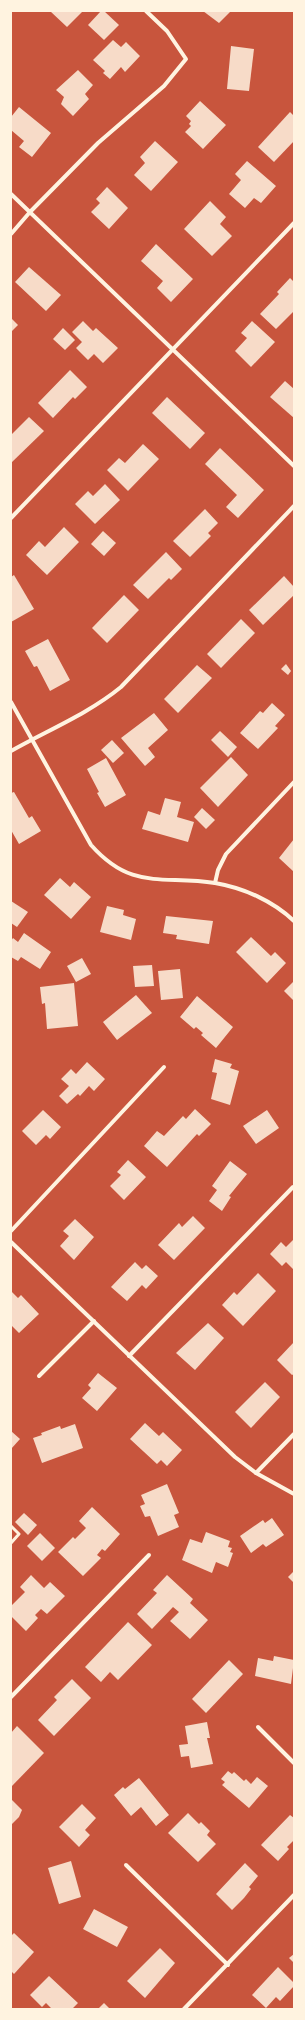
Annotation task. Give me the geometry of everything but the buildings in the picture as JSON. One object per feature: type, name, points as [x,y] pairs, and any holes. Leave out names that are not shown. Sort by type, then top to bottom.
[{"type":"street","points":[[11,234],[30,212],[98,143],[164,86],[186,59],[167,31],[146,11]]},
{"type":"street","points":[[11,194],[294,466]]},
{"type":"street","points":[[11,518],[294,223]]},
{"type":"street","points":[[11,751],[97,705],[121,687],[294,506]]},
{"type":"street","points":[[11,702],[91,845],[115,868],[128,874],[155,880],[215,883],[243,890],[265,900],[294,922]]},
{"type":"street","points":[[215,883],[218,870],[226,854],[294,782]]},
{"type":"street","points":[[11,1231],[164,1068]]},
{"type":"street","points":[[129,1356],[292,1188]]},
{"type":"street","points":[[11,1242],[94,1320],[129,1356],[235,1457],[256,1473],[294,1494]]},
{"type":"street","points":[[40,1376],[94,1320]]},
{"type":"street","points":[[256,1473],[294,1434]]},
{"type":"street","points":[[11,1697],[149,1555]]},
{"type":"street","points":[[258,1727],[294,1762]]},
{"type":"street","points":[[126,1866],[228,1965]]},
{"type":"street","points":[[184,2009],[294,1896]]},
{"type":"lane","points":[[11,1526],[19,1534],[11,1543]]}]
